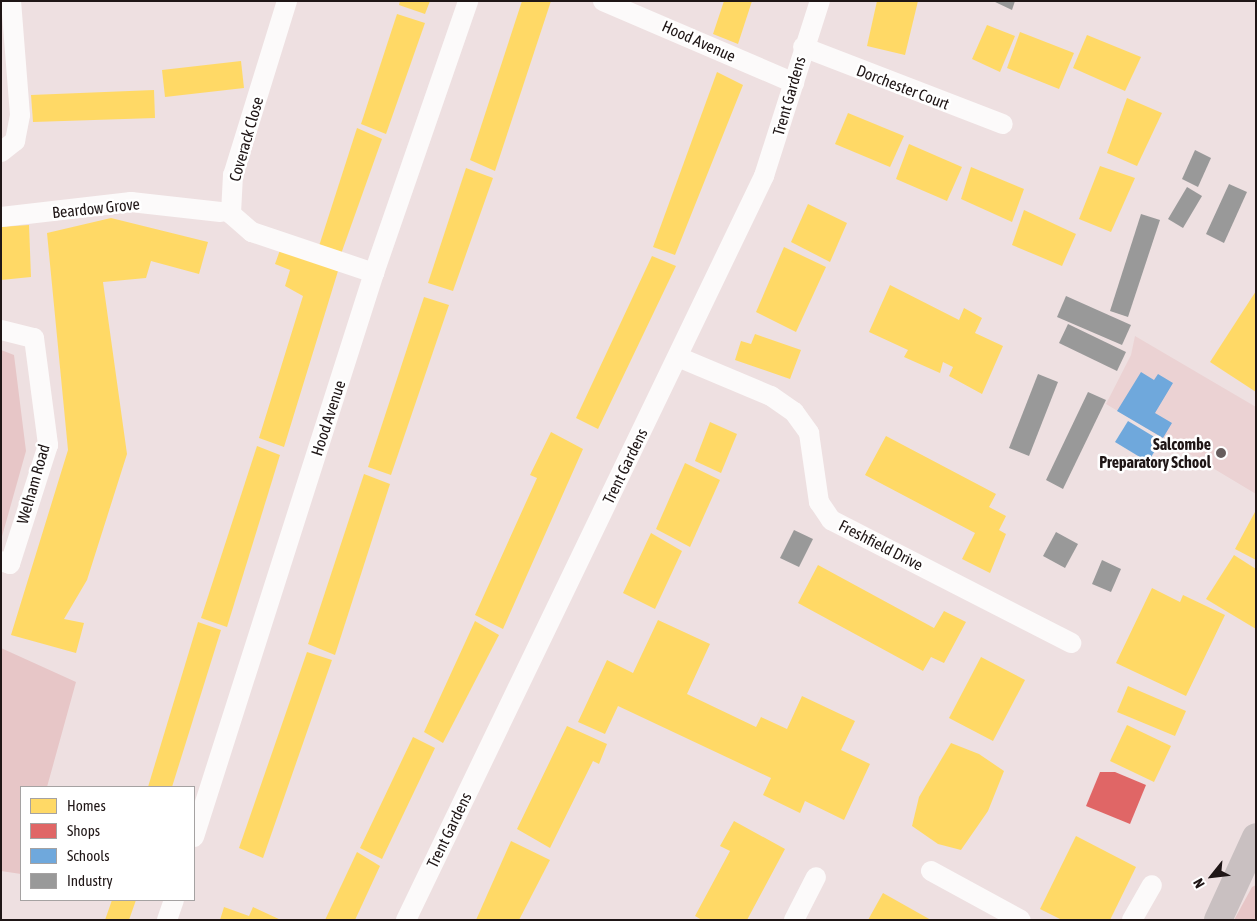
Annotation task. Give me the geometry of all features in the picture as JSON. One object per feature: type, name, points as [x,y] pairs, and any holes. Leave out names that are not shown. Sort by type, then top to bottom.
[{"type":"main road","points":[[1218,920],[1253,853]]},
{"type":"street","points":[[1,152],[15,141],[20,115],[11,1]]},
{"type":"street","name":"Coverack Close","points":[[288,1],[233,175],[231,214],[252,232],[374,273]]},
{"type":"street","name":"Hood Avenue","points":[[195,834],[374,273],[468,1]]},
{"type":"street","name":"Hood Avenue","points":[[603,1],[794,83]]},
{"type":"street","name":"Trent Gardens","points":[[406,920],[764,176],[794,83],[803,47],[820,1]]},
{"type":"street","name":"Dorchester Court","points":[[803,47],[1003,124]]},
{"type":"street","name":"Beardow Grove","points":[[1,217],[131,202],[220,212]]},
{"type":"street","name":"Welham Road","points":[[1,330],[34,338],[48,445],[10,564],[1,561]]},
{"type":"street","name":"Freshfield Drive","points":[[678,357],[771,396],[794,412],[809,433],[819,502],[831,520],[1070,643]]},
{"type":"street","points":[[931,871],[1021,920]]},
{"type":"street","points":[[794,920],[816,877]]},
{"type":"street","points":[[1132,920],[1152,885]]},
{"type":"street","points":[[167,920],[174,901]]},
{"type":"shaded area","name":"Salcombe Preparatory School","points":[[1135,336],[1256,407],[1256,494],[1106,404],[1131,355]]},
{"type":"shaded area","points":[[1,350],[14,355],[26,451],[1,540]]},
{"type":"shaded area","points":[[1,648],[76,682],[47,786],[20,786],[20,874],[1,871]]},
{"type":"shaded area","points":[[1256,885],[1256,920],[1234,920],[1252,887]]},
{"type":"building: Homes","points":[[400,1],[430,1],[425,14],[399,5]]},
{"type":"building: Homes","points":[[522,1],[551,1],[495,171],[470,160]]},
{"type":"building: Homes","points":[[724,1],[752,1],[738,44],[713,34]]},
{"type":"building: Homes","points":[[877,1],[918,1],[905,55],[867,46]]},
{"type":"building: Homes","points":[[397,14],[425,23],[386,134],[361,124]]},
{"type":"building: Homes","points":[[987,25],[1015,36],[1000,72],[972,59]]},
{"type":"building: Homes","points":[[1020,32],[1074,53],[1059,89],[1007,68]]},
{"type":"building: Homes","points":[[1087,35],[1141,57],[1125,91],[1073,68]]},
{"type":"building: Homes","points":[[241,61],[244,88],[165,97],[162,70]]},
{"type":"building: Homes","points":[[717,72],[743,85],[675,255],[653,247]]},
{"type":"building: Homes","points":[[154,90],[155,118],[33,122],[31,95]]},
{"type":"building: Homes","points":[[1127,98],[1162,113],[1137,166],[1107,153]]},
{"type":"building: Homes","points":[[848,113],[904,136],[890,167],[835,144]]},
{"type":"building: Homes","points":[[357,128],[382,139],[341,254],[319,246]]},
{"type":"building: Homes","points":[[909,144],[962,167],[947,201],[896,179]]},
{"type":"building: Homes","points":[[1100,166],[1135,178],[1111,232],[1079,219]]},
{"type":"building: Homes","points":[[971,167],[1024,189],[1012,222],[961,199]]},
{"type":"building: Homes","points":[[466,168],[493,178],[453,291],[428,283]]},
{"type":"building: Homes","points":[[808,204],[847,223],[830,262],[791,242]]},
{"type":"building: Homes","points":[[1024,210],[1076,234],[1062,266],[1012,245]]},
{"type":"building: Homes","points":[[111,218],[208,242],[199,274],[151,261],[146,278],[103,282],[127,454],[87,580],[64,619],[84,623],[76,653],[11,635],[68,450],[47,233]]},
{"type":"building: Homes","points":[[29,225],[31,277],[1,280],[1,227]]},
{"type":"building: Homes","points":[[784,247],[826,267],[796,332],[756,312]]},
{"type":"building: Homes","points":[[280,250],[338,271],[284,447],[259,438],[303,296],[285,286],[290,270],[275,264]]},
{"type":"building: Homes","points":[[652,256],[676,266],[598,429],[576,418]]},
{"type":"building: Homes","points":[[890,285],[959,320],[964,308],[982,318],[975,333],[1003,346],[982,394],[949,376],[953,367],[943,362],[940,373],[904,357],[908,350],[869,332]]},
{"type":"building: Homes","points":[[1256,291],[1256,392],[1210,362]]},
{"type":"building: Homes","points":[[424,297],[449,305],[391,475],[368,467]]},
{"type":"building: Homes","points":[[755,334],[801,350],[790,379],[735,360],[741,341],[751,344]]},
{"type":"building: Homes","points":[[710,422],[737,434],[721,473],[695,461]]},
{"type":"building: Homes","points":[[551,432],[583,449],[503,629],[475,615],[537,478],[530,475]]},
{"type":"building: Homes","points":[[886,436],[996,494],[989,507],[1006,516],[999,530],[1006,534],[990,573],[962,559],[975,533],[865,475]]},
{"type":"building: Homes","points":[[257,446],[280,455],[227,627],[201,618]]},
{"type":"building: Homes","points":[[685,463],[720,480],[690,547],[656,529]]},
{"type":"building: Homes","points":[[364,474],[390,484],[335,655],[308,644]]},
{"type":"building: Homes","points":[[1256,510],[1256,560],[1235,549]]},
{"type":"building: Homes","points":[[651,533],[682,551],[655,609],[623,593]]},
{"type":"building: Homes","points":[[1234,555],[1256,569],[1256,629],[1206,599]]},
{"type":"building: Homes","points":[[818,565],[934,628],[944,611],[966,622],[944,663],[931,657],[923,671],[798,603]]},
{"type":"building: Homes","points":[[1152,588],[1180,602],[1183,595],[1225,615],[1186,696],[1116,663]]},
{"type":"building: Homes","points":[[658,620],[710,644],[687,694],[756,727],[761,717],[787,729],[802,696],[855,721],[841,750],[870,764],[844,820],[805,801],[800,813],[763,795],[771,778],[618,706],[605,734],[578,722],[607,660],[633,673]]},
{"type":"building: Homes","points":[[475,621],[499,635],[443,743],[424,732]]},
{"type":"building: Homes","points":[[198,622],[221,630],[172,786],[148,786]]},
{"type":"building: Homes","points":[[307,652],[332,660],[263,858],[239,848]]},
{"type":"building: Homes","points":[[981,657],[1025,680],[993,741],[949,718]]},
{"type":"building: Homes","points":[[1128,686],[1186,711],[1175,736],[1117,712]]},
{"type":"building: Homes","points":[[1127,725],[1171,746],[1154,782],[1110,761]]},
{"type":"building: Homes","points":[[567,726],[607,744],[599,764],[593,761],[550,848],[517,829]]},
{"type":"building: Homes","points":[[413,737],[435,748],[382,859],[360,848]]},
{"type":"building: Homes","points":[[951,743],[979,754],[1004,771],[988,811],[961,850],[938,844],[912,826],[919,797]]},
{"type":"building: Homes","points":[[734,821],[785,849],[747,920],[702,920],[695,916],[730,851],[720,846]]},
{"type":"building: Homes","points":[[1076,836],[1136,867],[1110,920],[1062,920],[1040,909]]},
{"type":"building: Homes","points":[[511,841],[550,860],[519,920],[476,920]]},
{"type":"building: Homes","points":[[357,852],[380,866],[355,920],[325,920]]},
{"type":"building: Homes","points":[[883,893],[931,920],[868,920]]},
{"type":"building: Homes","points":[[112,901],[136,901],[129,920],[105,920]]},
{"type":"building: Homes","points":[[224,907],[249,916],[253,907],[281,920],[220,920]]},
{"type":"building: Shops","points":[[1100,772],[1115,772],[1146,785],[1130,824],[1086,806]]},
{"type":"building: Schools","points":[[1141,372],[1154,380],[1158,374],[1173,383],[1155,413],[1172,423],[1163,438],[1117,411]]},
{"type":"building: Schools","points":[[1128,421],[1161,441],[1148,462],[1115,442]]},
{"type":"building: Industry","points":[[993,1],[1015,1],[1012,10]]},
{"type":"building: Industry","points":[[1195,150],[1211,158],[1198,187],[1182,179]]},
{"type":"building: Industry","points":[[1229,184],[1247,192],[1224,243],[1206,234]]},
{"type":"building: Industry","points":[[1187,187],[1202,196],[1183,228],[1168,219]]},
{"type":"building: Industry","points":[[1141,214],[1160,220],[1128,317],[1110,311]]},
{"type":"building: Industry","points":[[1066,296],[1131,325],[1122,345],[1057,317]]},
{"type":"building: Industry","points":[[1068,324],[1126,352],[1117,371],[1059,343]]},
{"type":"building: Industry","points":[[1038,374],[1058,382],[1029,456],[1009,448]]},
{"type":"building: Industry","points":[[1088,392],[1106,400],[1063,489],[1046,480]]},
{"type":"building: Industry","points":[[794,530],[813,539],[799,567],[780,558]]},
{"type":"building: Industry","points":[[1056,532],[1078,544],[1065,568],[1043,556]]},
{"type":"building: Industry","points":[[1102,560],[1121,569],[1111,592],[1092,584]]},
{"type":"place","name":"Salcombe Preparatory School","points":[[1221,453]]}]
